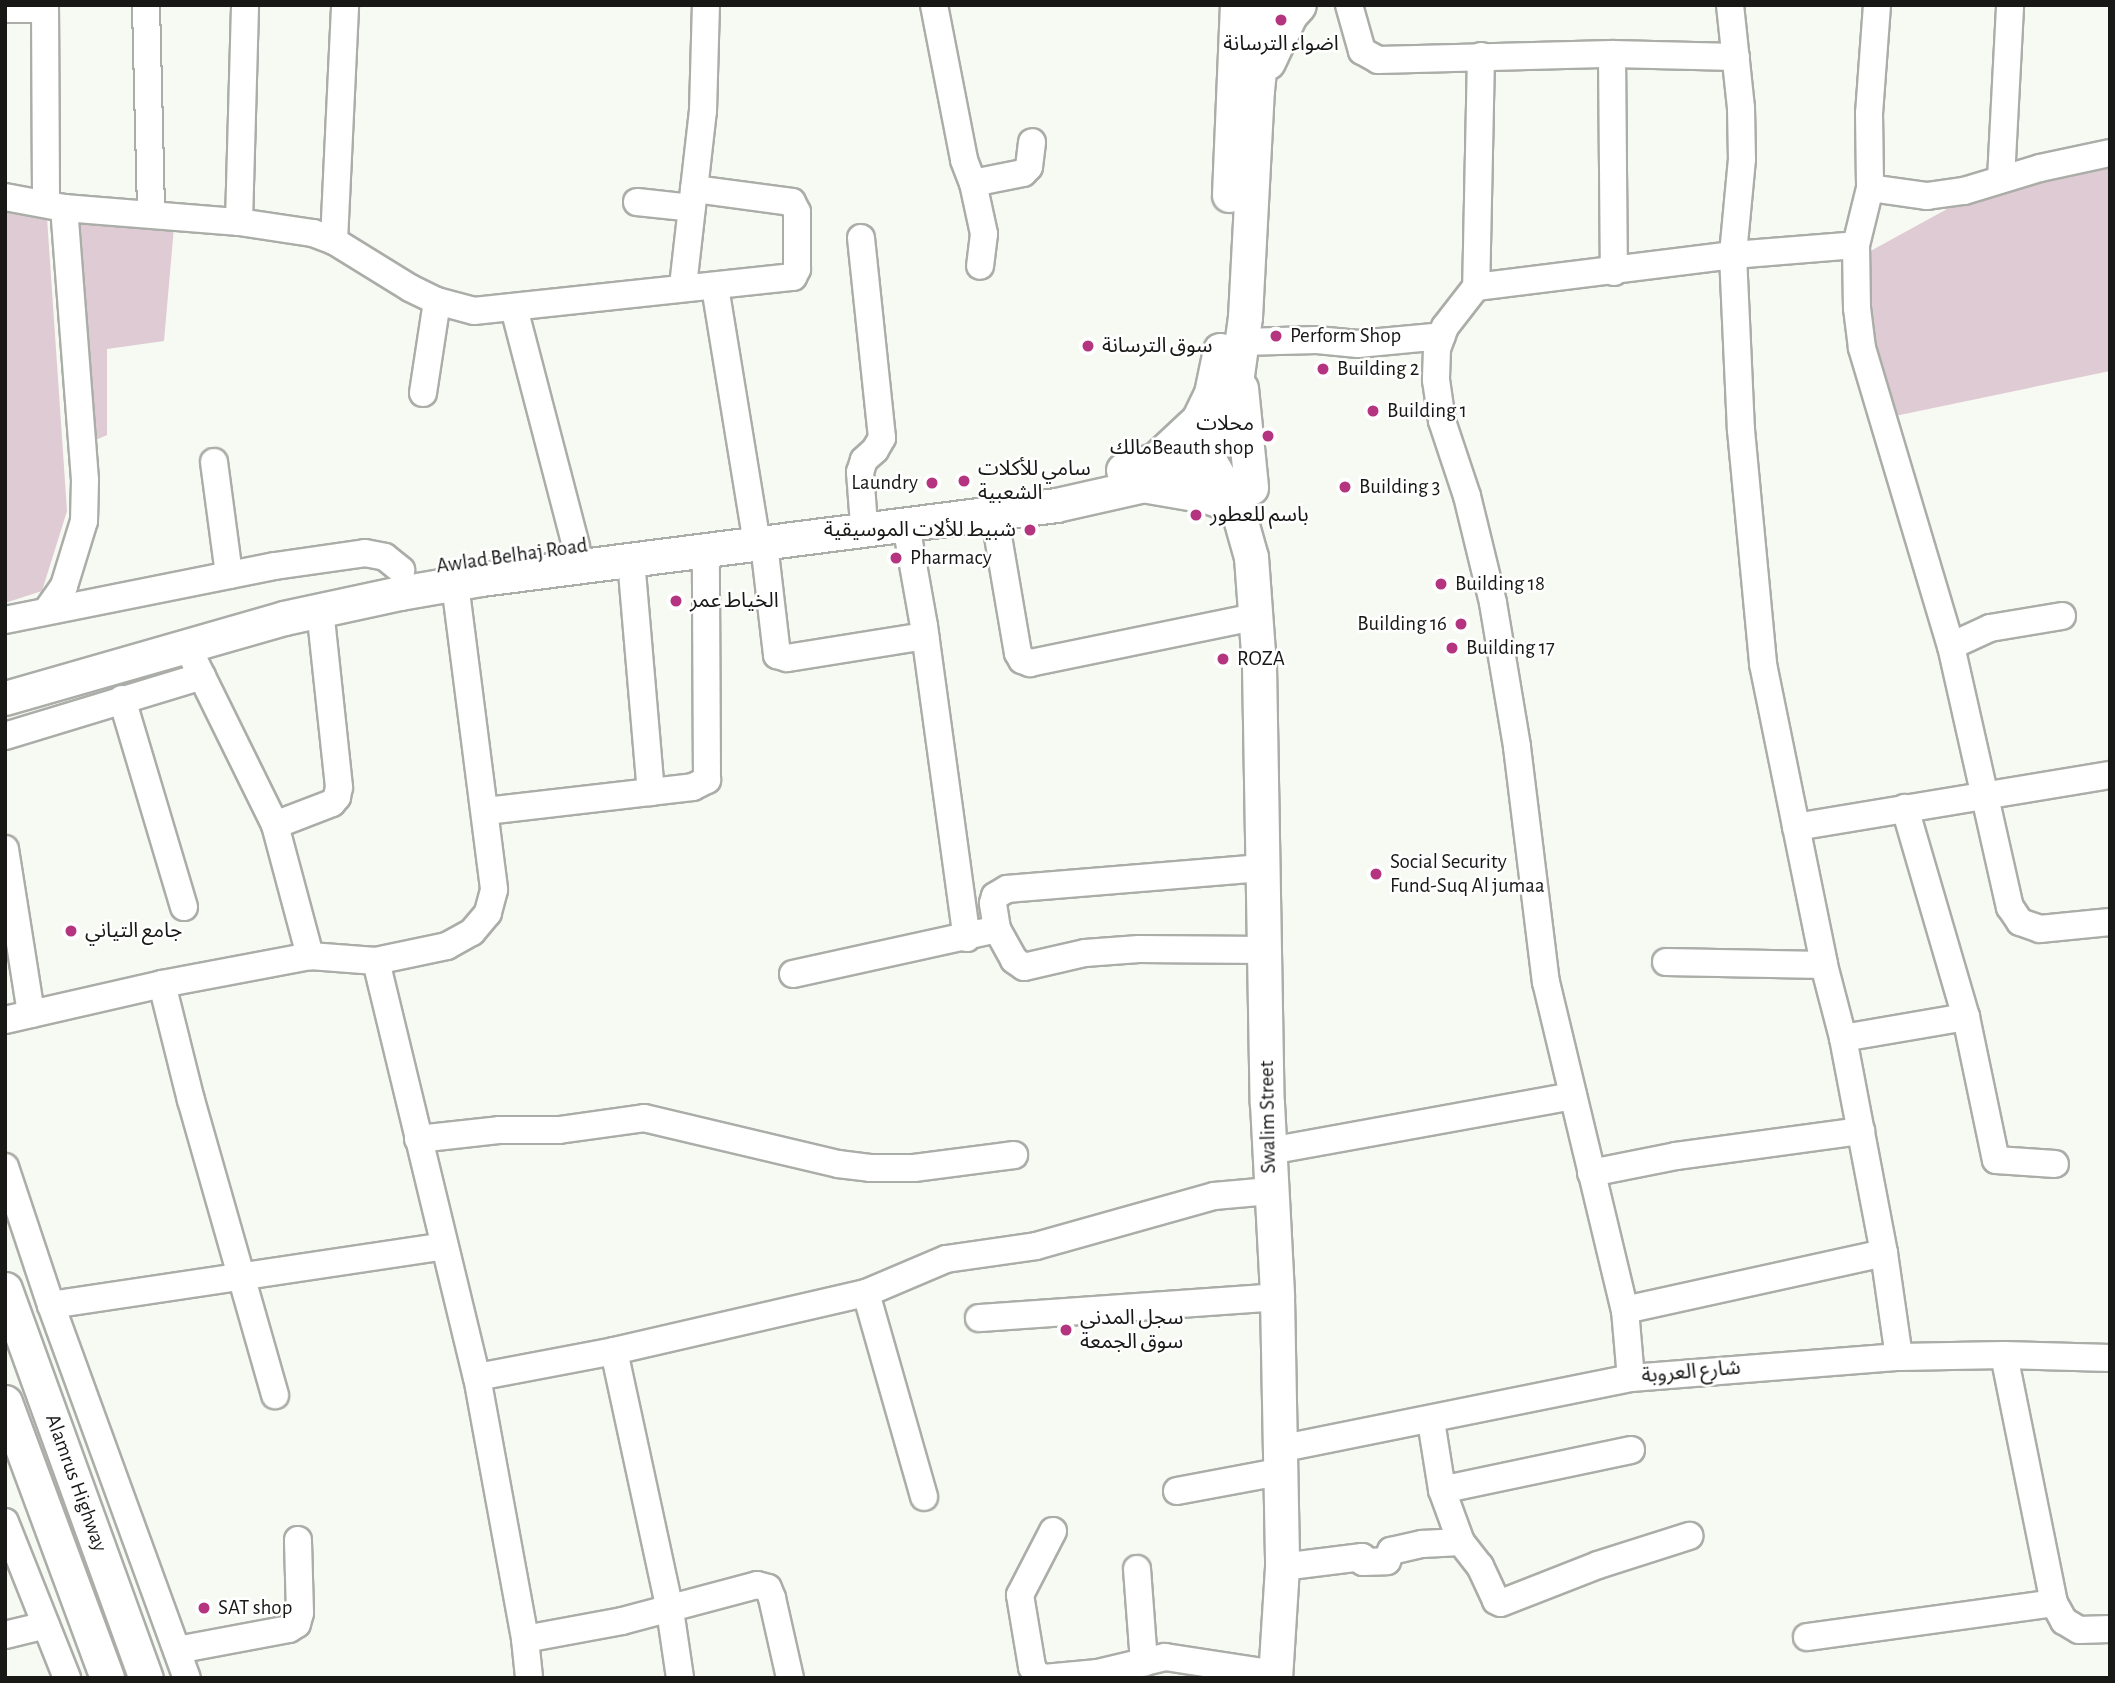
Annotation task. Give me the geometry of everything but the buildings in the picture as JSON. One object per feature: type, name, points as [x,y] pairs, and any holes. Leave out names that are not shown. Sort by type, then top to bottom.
[{"type":"main road","points":[[1015,504],[1145,485],[1189,468],[1202,436],[1212,393],[1225,313],[1237,5]]},
{"type":"main road","points":[[1015,504],[1139,467],[1202,436],[1234,397],[1240,353],[1257,90],[1266,5]]},
{"type":"main road","points":[[1257,90],[1275,43],[1290,15],[1300,5]]},
{"type":"main road","points":[[1145,485],[1206,496],[1226,503],[1244,499],[1240,353]]},
{"type":"main road","name":"Swalim Street","points":[[1202,436],[1244,499],[1254,536],[1251,557],[1264,868],[1270,1191],[1277,1297],[1282,1567],[1275,1676]]},
{"type":"main road","name":"Awlad Belhaj Road","points":[[5,676],[135,648],[187,646],[320,610],[454,584],[706,551],[759,535],[863,512],[1015,504]]},
{"type":"main road","name":"Awlad Belhaj Road","points":[[5,698],[284,595],[401,570],[576,547],[906,525],[1015,504]]},
{"type":"main road","name":"Alamrus Highway","points":[[5,1289],[146,1678]]},
{"type":"main road","name":"Alamrus Highway","points":[[5,1402],[107,1678]]},
{"type":"street","points":[[146,5],[151,214]]},
{"type":"street","points":[[239,222],[245,5]]},
{"type":"street","points":[[334,240],[345,5]]},
{"type":"street","points":[[682,286],[703,111],[706,5]]},
{"type":"street","points":[[934,5],[964,160],[973,183],[984,234],[980,265]]},
{"type":"street","points":[[1349,5],[1362,51],[1378,60],[1612,54],[1736,57]]},
{"type":"street","points":[[1730,5],[1742,159],[1733,255],[1741,430],[1760,639],[1824,965],[1843,1038],[1884,1253],[1899,1357]]},
{"type":"street","points":[[1877,5],[1869,113],[1870,188],[1856,245],[1857,308],[1862,348],[1951,646],[2004,892],[2020,922],[2040,929],[2110,922]]},
{"type":"street","points":[[2001,179],[2010,5]]},
{"type":"street","points":[[5,9],[45,7],[55,205],[85,480],[84,521],[64,586],[48,609]]},
{"type":"street","points":[[1612,54],[1614,272]]},
{"type":"street","points":[[1481,56],[1476,287],[1445,327],[1437,349],[1436,380],[1442,421],[1467,496],[1493,603],[1517,747],[1546,982],[1625,1310],[1631,1378]]},
{"type":"street","points":[[973,183],[1023,173],[1029,167],[1032,142]]},
{"type":"street","points":[[1870,188],[1927,196],[1965,191],[2001,179],[2110,153]]},
{"type":"street","points":[[5,197],[55,205],[289,228],[334,240],[410,288],[437,301],[474,310],[514,308],[682,286],[715,287],[793,277],[797,270],[797,208],[788,201],[693,199],[637,202]]},
{"type":"street","points":[[860,238],[882,438],[875,450],[864,460],[860,472],[863,512]]},
{"type":"street","points":[[1476,287],[1614,272],[1733,255],[1856,245]]},
{"type":"street","points":[[715,287],[759,535],[777,655],[787,658],[925,636]]},
{"type":"street","points":[[423,393],[437,301]]},
{"type":"street","points":[[514,308],[576,547]]},
{"type":"street","points":[[1240,353],[1317,340],[1359,344],[1442,336]]},
{"type":"street","points":[[214,462],[229,575]]},
{"type":"street","points":[[1015,504],[1018,653],[1022,660],[1030,663],[1255,617]]},
{"type":"street","points":[[906,525],[925,636],[967,938]]},
{"type":"street","points":[[486,811],[694,787],[707,780],[706,551]]},
{"type":"street","points":[[5,620],[48,609],[229,575],[365,554],[385,556],[401,570]]},
{"type":"street","points":[[631,560],[651,792]]},
{"type":"street","points":[[5,849],[18,1017],[162,984],[310,956],[376,961],[447,946],[472,932],[488,913],[494,890],[486,811],[454,584]]},
{"type":"street","points":[[275,825],[332,803],[337,797],[339,787],[320,610]]},
{"type":"street","points":[[1951,646],[1990,628],[2062,616]]},
{"type":"street","points":[[187,646],[275,825],[310,956]]},
{"type":"street","points":[[5,736],[202,676]]},
{"type":"street","points":[[122,699],[184,907]]},
{"type":"street","points":[[1796,827],[2110,775]]},
{"type":"street","points":[[1905,808],[1966,1017],[1996,1160],[2055,1164]]},
{"type":"street","points":[[1264,868],[1007,889],[995,896],[993,903],[997,929],[1014,960],[1024,967],[1084,953],[1139,948],[1265,950]]},
{"type":"street","points":[[793,974],[967,938],[997,929]]},
{"type":"street","points":[[376,961],[477,1377],[525,1639],[528,1678]]},
{"type":"street","points":[[1666,962],[1824,965]]},
{"type":"street","points":[[162,984],[191,1100],[275,1395]]},
{"type":"street","points":[[1843,1038],[1966,1017]]},
{"type":"street","points":[[1270,1151],[1573,1096]]},
{"type":"street","points":[[418,1139],[499,1130],[559,1129],[643,1118],[838,1164],[870,1168],[914,1168],[1014,1155]]},
{"type":"street","points":[[1591,1173],[1676,1156],[1861,1131]]},
{"type":"street","points":[[5,1167],[51,1305],[187,1678]]},
{"type":"street","points":[[477,1377],[614,1351],[866,1293],[946,1259],[1035,1246],[1214,1196],[1270,1191]]},
{"type":"street","points":[[51,1305],[444,1246]]},
{"type":"street","points":[[1625,1310],[1884,1253]]},
{"type":"street","points":[[866,1293],[924,1496]]},
{"type":"street","points":[[979,1318],[1277,1297]]},
{"type":"street","points":[[614,1351],[670,1610],[680,1678]]},
{"type":"street","points":[[2004,1355],[2054,1603],[2064,1622],[2079,1630],[2110,1629]]},
{"type":"street","name":"شارع العروبة","points":[[1177,1490],[1431,1420],[1631,1378],[1899,1357],[2004,1355],[2110,1359]]},
{"type":"street","points":[[1431,1420],[1442,1490],[1461,1542],[1480,1566],[1496,1601],[1501,1603],[1598,1564],[1689,1536]]},
{"type":"street","points":[[1442,1490],[1631,1450]]},
{"type":"street","points":[[5,1521],[67,1678]]},
{"type":"street","points":[[1053,1531],[1020,1595],[1032,1667],[1036,1674],[1044,1678],[1098,1673],[1165,1657],[1275,1676]]},
{"type":"street","points":[[177,1650],[289,1629],[297,1624],[300,1613],[298,1539]]},
{"type":"street","points":[[1282,1567],[1362,1557],[1363,1562],[1387,1561],[1391,1551],[1422,1544],[1461,1542]]},
{"type":"street","points":[[1137,1569],[1144,1663]]},
{"type":"street","points":[[525,1639],[670,1610],[757,1585],[768,1588],[790,1678]]},
{"type":"street","points":[[1807,1637],[2054,1603]]},
{"type":"street","points":[[5,1635],[46,1625]]},
{"type":"shaded area","points":[[2110,153],[2110,371],[1895,416],[1870,335],[1865,254],[1958,203]]},
{"type":"shaded area","points":[[46,203],[67,511],[42,591],[5,603],[5,206]]},
{"type":"shaded area","points":[[70,215],[174,227],[164,341],[107,349],[107,435],[89,443]]},
{"type":"place","name":"اضواء الترسانة","points":[[1281,20]]},
{"type":"place","name":"Perform Shop","points":[[1276,336]]},
{"type":"place","name":"سوق الترسانة","points":[[1088,346]]},
{"type":"place","name":"Building 2","points":[[1323,369]]},
{"type":"place","name":"Building 1","points":[[1373,411]]},
{"type":"place","name":"محلات مالكBeauth shop","points":[[1268,436]]},
{"type":"place","name":"سامي للأكلات الشعبية","points":[[964,481]]},
{"type":"place","name":"Laundry","points":[[932,483]]},
{"type":"place","name":"Building 3","points":[[1345,487]]},
{"type":"place","name":"باسم للعطور","points":[[1196,515]]},
{"type":"place","name":"شبيط للألات الموسيقية","points":[[1030,530]]},
{"type":"place","name":"Pharmacy","points":[[896,558]]},
{"type":"place","name":"Building 18","points":[[1441,584]]},
{"type":"place","name":"الخياط عمر","points":[[676,601]]},
{"type":"place","name":"Building 16","points":[[1461,624]]},
{"type":"place","name":"Building 17","points":[[1452,648]]},
{"type":"place","name":"ROZA","points":[[1223,659]]},
{"type":"place","name":"Social Security Fund-Suq Al jumaa","points":[[1376,874]]},
{"type":"place","name":"جامع التياني","points":[[71,931]]},
{"type":"place","name":"سجل المدني سوق الجمعة","points":[[1066,1330]]},
{"type":"place","name":"SAT shop","points":[[204,1608]]}]
